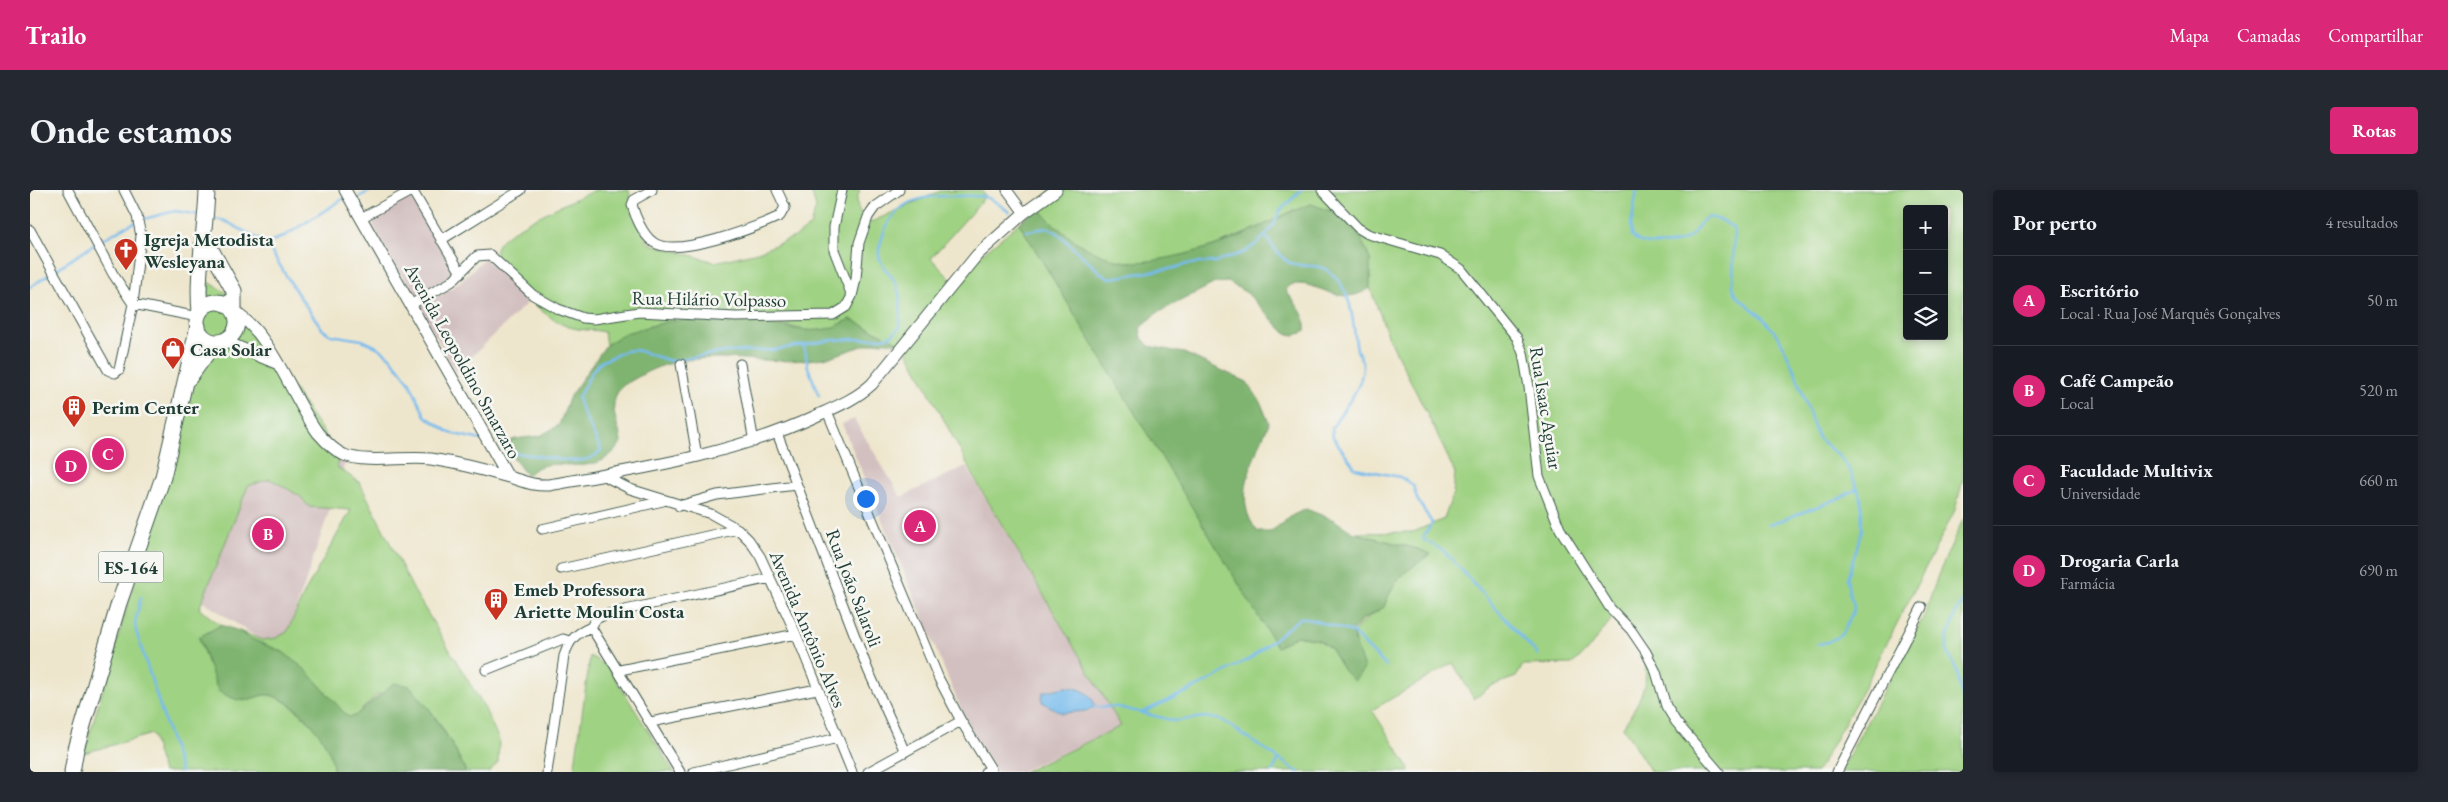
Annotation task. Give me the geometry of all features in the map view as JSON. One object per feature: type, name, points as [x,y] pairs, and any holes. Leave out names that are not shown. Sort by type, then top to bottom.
[{"type":"highway","name":"ES-164","points":[[72,772],[76,749],[119,603],[163,477],[199,318],[199,276],[205,233],[207,196]]},
{"type":"highway","name":"ES-164","points":[[184,385],[219,341],[232,336],[237,327],[234,292],[205,233]]},
{"type":"highway","points":[[219,341],[206,338],[199,318],[206,305],[216,302],[225,303],[235,312]]},
{"type":"highway","name":"ES-164","points":[[64,772],[76,749]]},
{"type":"street","points":[[68,190],[96,243],[133,304],[199,318]]},
{"type":"street","points":[[30,230],[108,370],[111,373],[119,370],[133,304],[140,245],[138,220],[124,190]]},
{"type":"street","name":"Avenida Leopoldino Smarzaro","points":[[346,190],[508,476],[536,486],[697,456],[754,442],[827,411],[862,393],[872,384],[977,255],[1024,213],[1056,190]]},
{"type":"street","points":[[361,218],[413,190],[461,273]]},
{"type":"street","points":[[441,240],[521,190]]},
{"type":"street","points":[[652,190],[634,200],[632,205],[646,235],[653,242],[666,246],[689,245],[729,236],[780,216],[785,207],[777,190]]},
{"type":"street","points":[[842,190],[834,228],[834,250],[852,296]]},
{"type":"street","points":[[852,296],[856,280],[859,243],[868,217],[875,207],[899,190]]},
{"type":"street","points":[[1007,190],[1024,213]]},
{"type":"street","name":"Rua Isaac Aguiar","points":[[1322,190],[1352,222],[1368,234],[1440,255],[1461,269],[1517,338],[1523,353],[1529,387],[1539,476],[1560,529],[1610,608],[1631,630],[1646,652],[1656,672],[1666,706],[1676,722],[1719,772]]},
{"type":"street","name":"Rua Hilário Volpasso","points":[[412,304],[451,282],[477,256],[490,255],[533,295],[573,316],[594,318],[647,312],[736,317],[824,316],[846,307],[852,296]]},
{"type":"street","points":[[235,312],[247,319],[254,327],[318,433],[331,447],[344,455],[363,458],[429,459],[508,476]]},
{"type":"street","points":[[219,341],[276,363]]},
{"type":"street","points":[[681,364],[697,456]]},
{"type":"street","points":[[740,364],[754,442]]},
{"type":"street","points":[[827,411],[939,679],[961,722],[991,769],[985,772]]},
{"type":"street","name":"Rua João Salaroli","points":[[777,433],[868,670],[905,752]]},
{"type":"street","name":"Avenida Antônio Alves","points":[[602,475],[630,489],[663,501],[711,514],[738,529],[760,556],[796,634],[816,689],[852,772]]},
{"type":"street","points":[[679,506],[717,495],[796,485]]},
{"type":"street","points":[[542,529],[663,501]]},
{"type":"street","points":[[561,569],[738,529]]},
{"type":"street","points":[[547,772],[564,656],[569,641],[577,633],[591,627],[596,620],[607,614],[770,578]]},
{"type":"street","points":[[1837,772],[1922,608]]},
{"type":"street","points":[[591,627],[620,670],[680,772]]},
{"type":"street","points":[[620,670],[796,634]]},
{"type":"street","points":[[486,670],[562,639],[569,641]]},
{"type":"street","points":[[651,722],[816,689]]},
{"type":"street","points":[[868,772],[961,722]]},
{"type":"street","points":[[694,772],[838,738]]},
{"type":"shaded area","points":[[410,195],[455,274],[418,294],[412,294],[373,226],[378,212]]},
{"type":"shaded area","points":[[485,258],[528,302],[456,372],[419,306],[454,287]]},
{"type":"shaded area","points":[[854,419],[901,497],[966,466],[1121,726],[1020,772],[996,772],[965,719],[842,424]]},
{"type":"shaded area","points":[[187,431],[324,454],[346,461],[281,654],[148,564]]},
{"type":"green space","points":[[595,190],[629,190],[633,214],[648,243],[715,262],[758,252],[797,236],[810,226],[816,208],[811,190],[860,190],[857,200],[858,208],[869,223],[940,191],[982,190],[985,196],[980,203],[931,258],[951,280],[1019,223],[1277,646],[1296,636],[1319,640],[1330,648],[1344,671],[1351,640],[1359,626],[1384,607],[1397,581],[1430,554],[1418,549],[1354,533],[1413,532],[1444,519],[1453,494],[1455,473],[1389,338],[1370,288],[1370,259],[1294,210],[1231,239],[1182,256],[1158,261],[1136,262],[1116,260],[1094,252],[1073,240],[1046,216],[1038,207],[1050,190],[1963,190],[1963,480],[1955,510],[1866,684],[1817,772],[1651,772],[1623,727],[1639,700],[1645,680],[1645,660],[1635,641],[1614,616],[1586,652],[1572,664],[1523,665],[1516,677],[1491,686],[1474,699],[1453,663],[1372,710],[1410,772],[1024,772],[1121,726],[979,486],[904,345],[850,319],[836,327],[811,331],[765,320],[736,318],[657,324],[632,332],[606,345],[604,332],[577,329],[551,318],[529,299],[495,257],[497,246],[502,239],[542,215]]},
{"type":"green space","points":[[1311,204],[1344,216],[1361,239],[1370,259],[1370,288],[1359,294],[1348,296],[1300,284],[1289,285],[1286,291],[1303,315],[1305,326],[1305,332],[1294,335],[1285,333],[1247,293],[1228,282],[1215,283],[1157,313],[1140,328],[1142,338],[1149,346],[1184,353],[1247,382],[1260,401],[1269,423],[1252,464],[1245,492],[1246,506],[1250,519],[1258,532],[1270,532],[1293,515],[1306,509],[1334,520],[1354,533],[1431,554],[1402,576],[1392,588],[1384,607],[1362,620],[1352,632],[1364,669],[1354,681],[1344,671],[1330,648],[1319,640],[1296,636],[1277,647],[1019,223],[1038,207],[1073,240],[1094,252],[1116,260],[1129,262],[1160,259],[1195,252],[1226,242]]},
{"type":"green space","points":[[209,282],[235,298],[264,345],[338,454],[337,467],[360,483],[413,589],[484,707],[499,740],[498,762],[489,772],[466,772],[439,722],[420,700],[378,694],[355,716],[348,717],[283,652],[251,639],[239,631],[262,640],[276,638],[287,632],[306,590],[351,510],[309,507],[300,496],[270,479],[248,486],[199,609],[221,625],[199,638],[208,665],[243,701],[270,695],[287,703],[307,720],[329,748],[333,762],[333,772],[163,772],[152,734],[84,753],[182,420],[199,344]]},
{"type":"green space","points":[[752,318],[802,330],[826,329],[850,319],[904,345],[881,342],[823,358],[775,361],[704,358],[681,361],[659,367],[636,378],[620,389],[614,402],[614,409],[621,443],[609,456],[597,463],[547,465],[537,468],[527,476],[503,444],[515,439],[540,436],[559,425],[570,396],[606,345],[625,333],[670,321]]},
{"type":"green space","points":[[1963,519],[1963,772],[1840,772],[1925,614],[1938,575]]},
{"type":"green space","points":[[221,625],[239,631],[251,639],[283,652],[307,671],[348,717],[355,716],[394,683],[410,686],[430,710],[453,746],[466,772],[333,772],[328,749],[321,737],[312,725],[292,706],[270,695],[237,700],[218,691],[199,637]]},
{"type":"green space","points":[[590,656],[608,667],[674,772],[574,772]]},
{"type":"water","points":[[1065,687],[1075,688],[1084,692],[1094,702],[1095,707],[1086,711],[1062,713],[1042,702],[1043,692]]},
{"type":"waterway","points":[[359,197],[372,190]]},
{"type":"waterway","points":[[1027,231],[1047,228],[1055,231],[1103,275],[1110,278],[1174,268],[1187,264],[1215,262],[1245,252],[1260,241],[1273,226],[1280,211],[1301,190]]},
{"type":"waterway","points":[[1637,190],[1631,225],[1632,236],[1637,240],[1651,244],[1667,244],[1682,241],[1692,235],[1700,223],[1707,218],[1717,219],[1729,224],[1734,229],[1733,287],[1737,296],[1763,318],[1780,339],[1795,372],[1819,439],[1840,457],[1850,470],[1861,498],[1862,530],[1847,579],[1854,605],[1853,612],[1841,635],[1828,642],[1818,644]]},
{"type":"waterway","points":[[503,444],[515,453],[564,460],[585,460],[594,456],[601,450],[578,398],[593,370],[601,362],[625,351],[636,350],[671,361],[725,352],[774,350],[833,340],[891,336],[900,327],[900,297],[893,279],[881,263],[879,252],[886,227],[898,210],[915,200],[935,196],[981,196],[993,200],[1009,212]]},
{"type":"waterway","points":[[266,243],[283,237],[343,199]]},
{"type":"waterway","points":[[140,220],[175,211],[200,215]]},
{"type":"waterway","points":[[211,218],[225,221],[266,243],[323,330],[331,335],[362,340],[379,348],[390,357],[410,383],[425,416],[450,433],[481,440]]},
{"type":"waterway","points":[[30,287],[95,244],[135,222]]},
{"type":"waterway","points":[[1265,236],[1287,261],[1319,267],[1328,271],[1337,278],[1347,297],[1357,350],[1363,368],[1362,376],[1355,392],[1332,428],[1333,437],[1355,468],[1400,477],[1413,485],[1417,499],[1432,523],[1423,537],[1424,540],[1444,551],[1538,655]]},
{"type":"waterway","points":[[804,345],[808,367],[819,396]]},
{"type":"waterway","points":[[1769,525],[1840,498],[1858,488]]},
{"type":"waterway","points":[[141,597],[135,623],[136,631],[181,772]]},
{"type":"waterway","points":[[1963,601],[1956,612],[1947,638],[1947,651],[1957,671],[1963,702]]},
{"type":"waterway","points":[[1143,712],[1199,686],[1251,658],[1300,618],[1352,632],[1386,666]]},
{"type":"waterway","points":[[1093,707],[1118,707],[1175,721],[1205,717],[1222,720],[1298,772]]},
{"type":"waterway","points":[[1272,772],[1279,759]]},
{"type":"place","name":"Igreja Metodista Wesleyana","points":[[126,271]]},
{"type":"place","name":"Casa Solar","points":[[173,370]]},
{"type":"place","name":"Perim Center","points":[[74,428]]},
{"type":"place","name":"Faculdade Multivix","points":[[108,454]]},
{"type":"place","name":"Drogaria Carla","points":[[71,466]]},
{"type":"place","name":"Escritório","points":[[920,526]]},
{"type":"place","name":"Café Campeão","points":[[268,534]]},
{"type":"place","name":"Emeb Professora Ariette Moulin Costa","points":[[496,621]]}]
